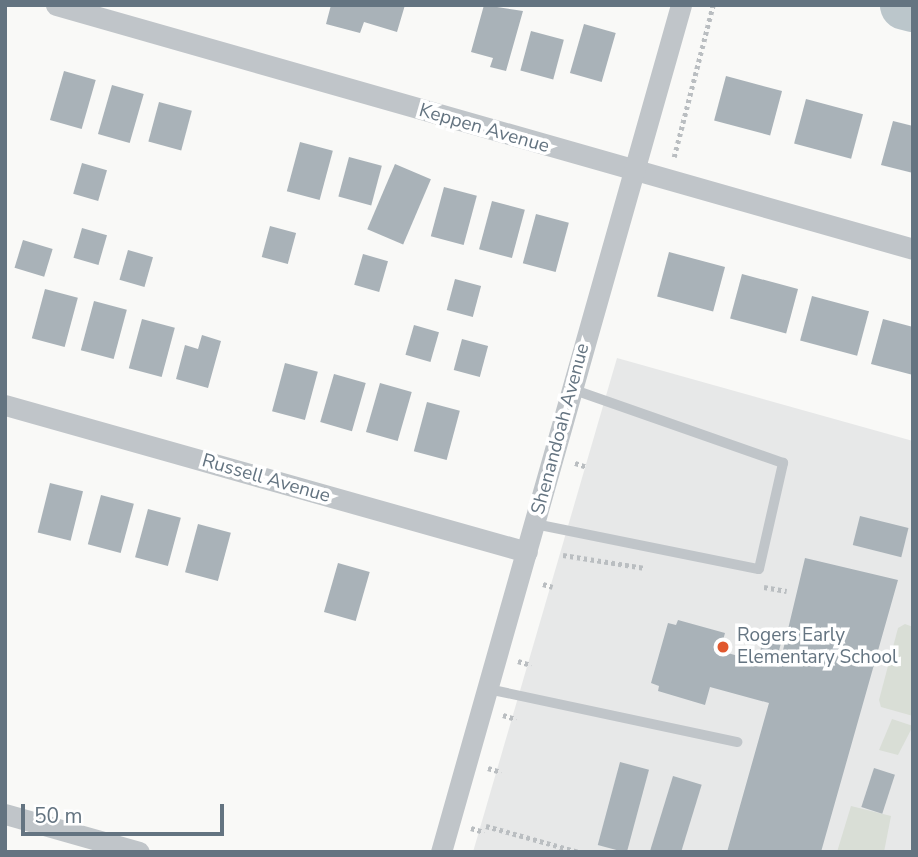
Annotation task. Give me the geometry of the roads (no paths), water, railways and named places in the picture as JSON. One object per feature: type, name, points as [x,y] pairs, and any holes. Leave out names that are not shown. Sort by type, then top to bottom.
[{"type":"street","name":"Keppen Avenue","points":[[56,5],[633,172],[913,249]]},
{"type":"street","name":"Shenandoah Avenue","points":[[442,852],[681,5]]},
{"type":"street","name":"Russell Avenue","points":[[5,405],[527,552]]},
{"type":"street","points":[[5,814],[139,852]]},
{"type":"lane","points":[[535,524],[759,569],[783,463],[572,389]]},
{"type":"lane","points":[[488,689],[737,742]]},
{"type":"waterway","points":[[904,5],[913,7]]},
{"type":"place","name":"Rogers Early Elementary School","points":[[723,647]]}]
